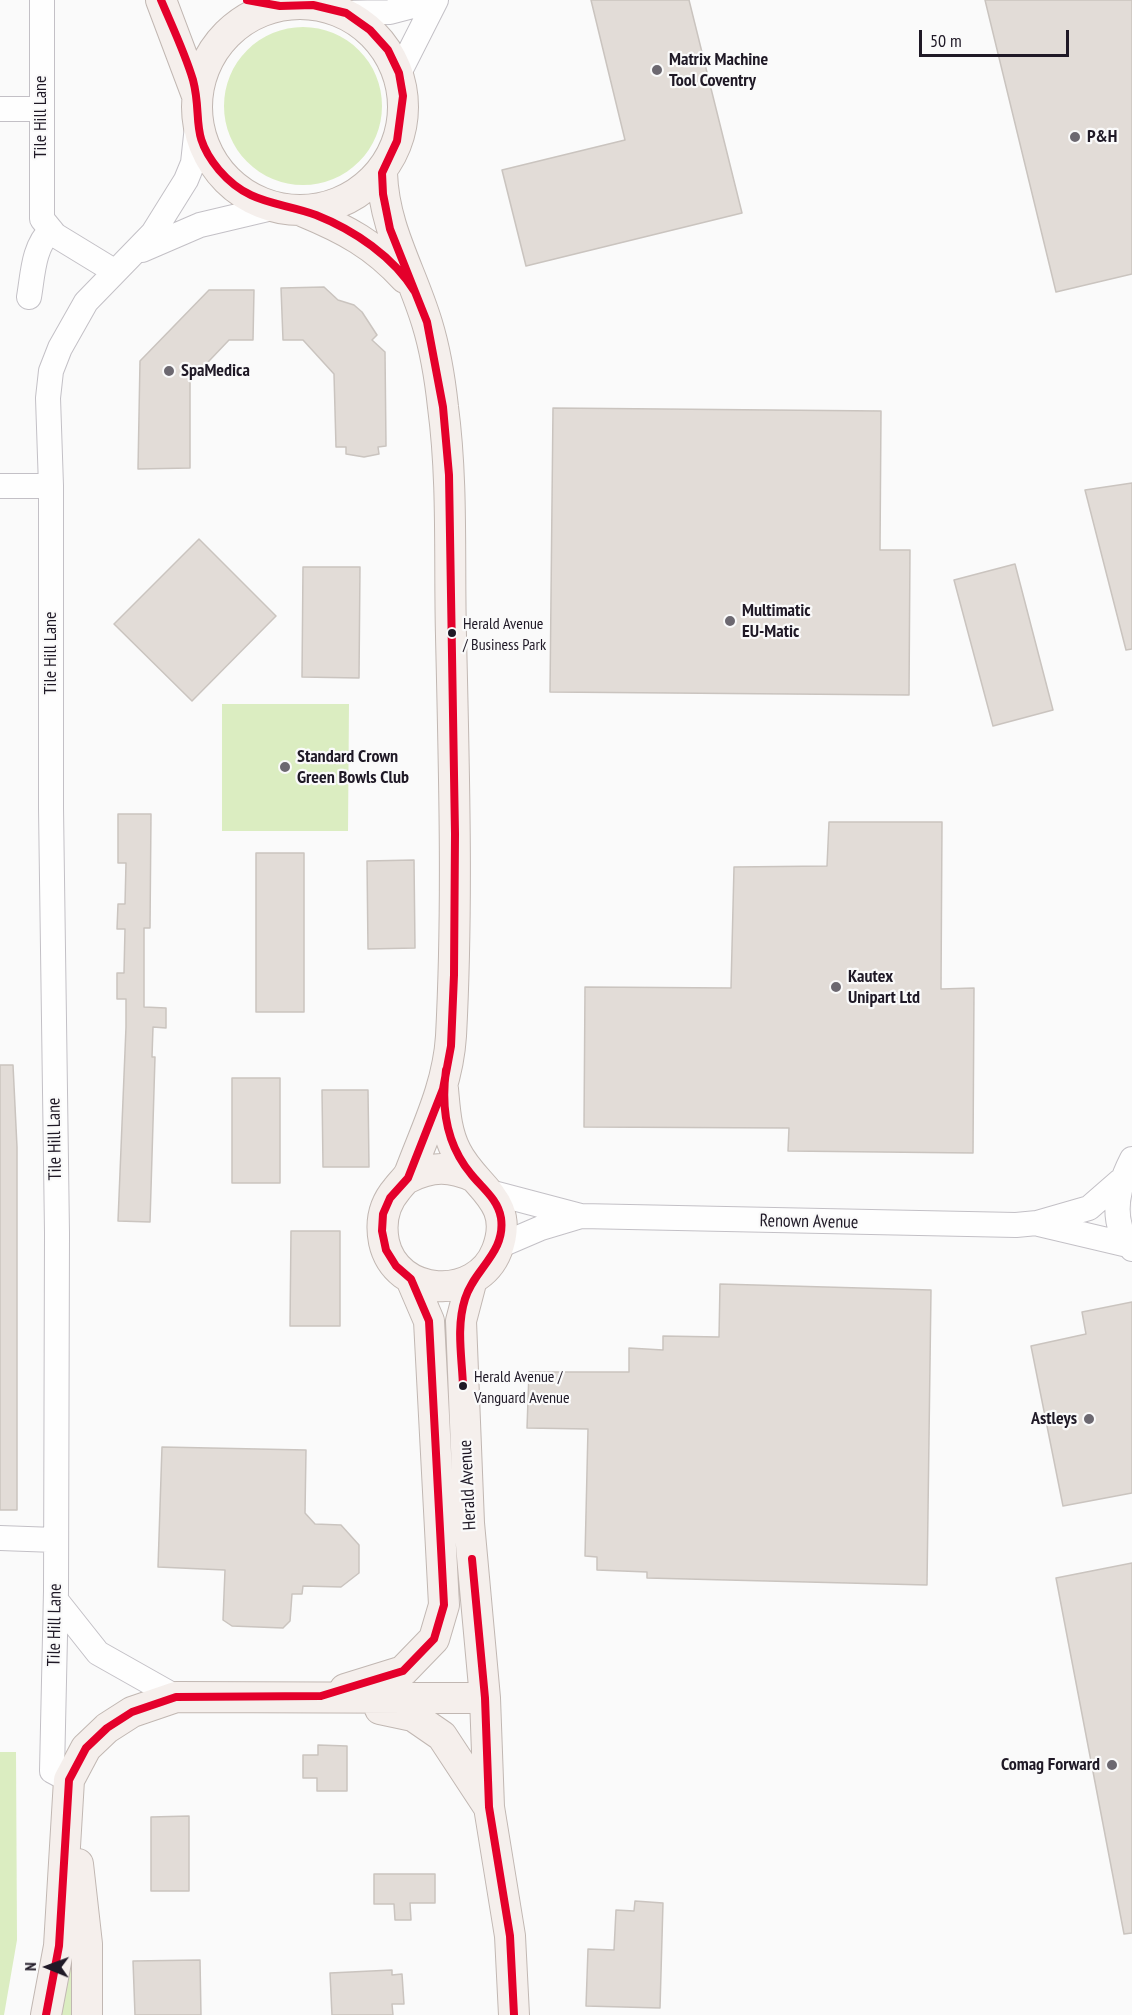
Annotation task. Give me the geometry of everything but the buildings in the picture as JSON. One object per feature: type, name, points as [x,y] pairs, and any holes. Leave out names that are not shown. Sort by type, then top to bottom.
[{"type":"main road","points":[[161,0],[196,93]]},
{"type":"main road","points":[[247,0],[280,6],[313,5],[346,14],[376,36],[388,50],[399,73],[403,96],[402,118],[395,147],[382,173],[354,197],[338,204],[290,209],[248,196],[231,183],[203,146],[197,126],[196,93],[202,70],[225,38],[254,15],[280,6]]},
{"type":"main road","name":"Herald Avenue","points":[[321,1696],[403,1671],[434,1639],[444,1605],[429,1321],[411,1279],[396,1266],[386,1250],[382,1231],[383,1214],[390,1198],[408,1178],[443,1089],[451,1046],[455,834],[449,476],[443,407],[436,362],[427,322],[390,229],[383,194],[382,173]]},
{"type":"main road","name":"Herald Avenue","points":[[290,209],[344,229],[384,255],[414,288]]},
{"type":"main road","name":"Herald Avenue","points":[[443,1089],[447,1130],[462,1163],[482,1184],[501,1218],[499,1246],[489,1265],[472,1279],[461,1321],[470,1534],[485,1698],[489,1807],[510,1936],[514,2015]]},
{"type":"main road","points":[[408,1178],[423,1170],[441,1167],[458,1169],[482,1184]]},
{"type":"main road","points":[[411,1279],[423,1284],[448,1287],[472,1279]]},
{"type":"main road","points":[[321,1696],[413,1716],[442,1736],[489,1807]]},
{"type":"main road","points":[[87,2015],[87,1944],[60,1776],[107,1728],[132,1712],[176,1697],[485,1698]]},
{"type":"main road","name":"Tile Hill Lane","points":[[46,2015],[59,1946],[60,1776]]},
{"type":"main road","points":[[510,1936],[530,2015]]},
{"type":"street","name":"Tile Hill Lane","points":[[42,0],[41,211],[42,219],[51,230]]},
{"type":"street","points":[[346,14],[390,12],[436,0]]},
{"type":"street","points":[[399,73],[436,0]]},
{"type":"street","points":[[0,109],[42,109]]},
{"type":"street","name":"Tile Hill Lane","points":[[60,1776],[55,1540],[57,1233],[51,808],[51,486],[48,398],[51,371],[70,326],[86,302],[153,233],[186,180],[193,164],[197,126]]},
{"type":"street","name":"Tile Hill Lane","points":[[121,266],[162,239],[193,227],[243,213],[290,209]]},
{"type":"street","points":[[29,297],[37,253],[44,237],[51,230],[121,266]]},
{"type":"street","points":[[0,486],[51,486]]},
{"type":"street","points":[[1130,1247],[1119,1225],[1117,1203],[1120,1181],[1132,1160]]},
{"type":"street","name":"Renown Avenue","points":[[482,1184],[581,1216],[1016,1225],[1037,1223],[1089,1208],[1120,1181]]},
{"type":"street","name":"Renown Avenue","points":[[499,1246],[541,1228],[581,1216]]},
{"type":"street","name":"Renown Avenue","points":[[1037,1223],[1130,1247]]},
{"type":"street","points":[[0,1538],[55,1540]]},
{"type":"street","points":[[56,1600],[98,1653],[176,1697]]},
{"type":"green space","points":[[303,27],[318,28],[333,33],[347,40],[359,50],[369,62],[376,76],[381,91],[381,121],[376,136],[369,150],[359,162],[347,172],[333,179],[318,184],[303,185],[288,184],[273,179],[259,172],[247,162],[237,150],[230,136],[225,121],[224,106],[225,91],[230,76],[237,62],[247,50],[259,40],[273,33],[288,28]]},
{"type":"green space","name":"Standard Crown Green Bowls Club","points":[[222,704],[349,704],[348,831],[222,831]]},
{"type":"green space","points":[[0,1752],[16,1752],[17,1940],[4,2015],[0,2015]]},
{"type":"green space","points":[[76,1925],[78,2015],[61,2015],[69,1978]]},
{"type":"transit line","points":[[161,0],[193,80],[200,136],[219,170],[241,190],[253,196],[302,210],[345,228],[384,256],[396,267],[415,292]]},
{"type":"transit line","points":[[46,2015],[59,1946],[69,1780],[86,1748],[107,1728],[132,1712],[176,1697],[321,1696],[403,1671],[434,1639],[444,1605],[429,1321],[411,1279],[396,1266],[386,1250],[382,1231],[383,1214],[390,1198],[408,1178],[443,1089],[451,1046],[455,834],[449,475],[443,407],[427,322],[390,229],[383,194],[382,173],[397,141],[403,96],[399,73],[388,50],[370,30],[346,13],[313,5],[280,6],[247,0]]},
{"type":"transit line","points":[[446,1070],[444,1098],[451,1138],[471,1174],[497,1205],[501,1218],[499,1241],[469,1288],[462,1310],[460,1342],[463,1386]]},
{"type":"transit line","points":[[472,1559],[485,1698],[489,1807],[510,1936],[514,2015]]},
{"type":"place","name":"Matrix Machine Tool Coventry","points":[[657,70]]},
{"type":"place","name":"P&H","points":[[1075,137]]},
{"type":"place","name":"SpaMedica","points":[[169,371]]},
{"type":"place","name":"Multimatic EU-Matic","points":[[730,621]]},
{"type":"place","name":"Herald Avenue / Business Park","points":[[452,633]]},
{"type":"place","name":"Standard Crown Green Bowls Club","points":[[285,767]]},
{"type":"place","name":"Kautex Unipart Ltd","points":[[836,987]]},
{"type":"place","name":"Herald Avenue / Vanguard Avenue","points":[[463,1386]]},
{"type":"place","name":"Astleys","points":[[1089,1419]]},
{"type":"place","name":"Comag Forward","points":[[1112,1765]]}]
